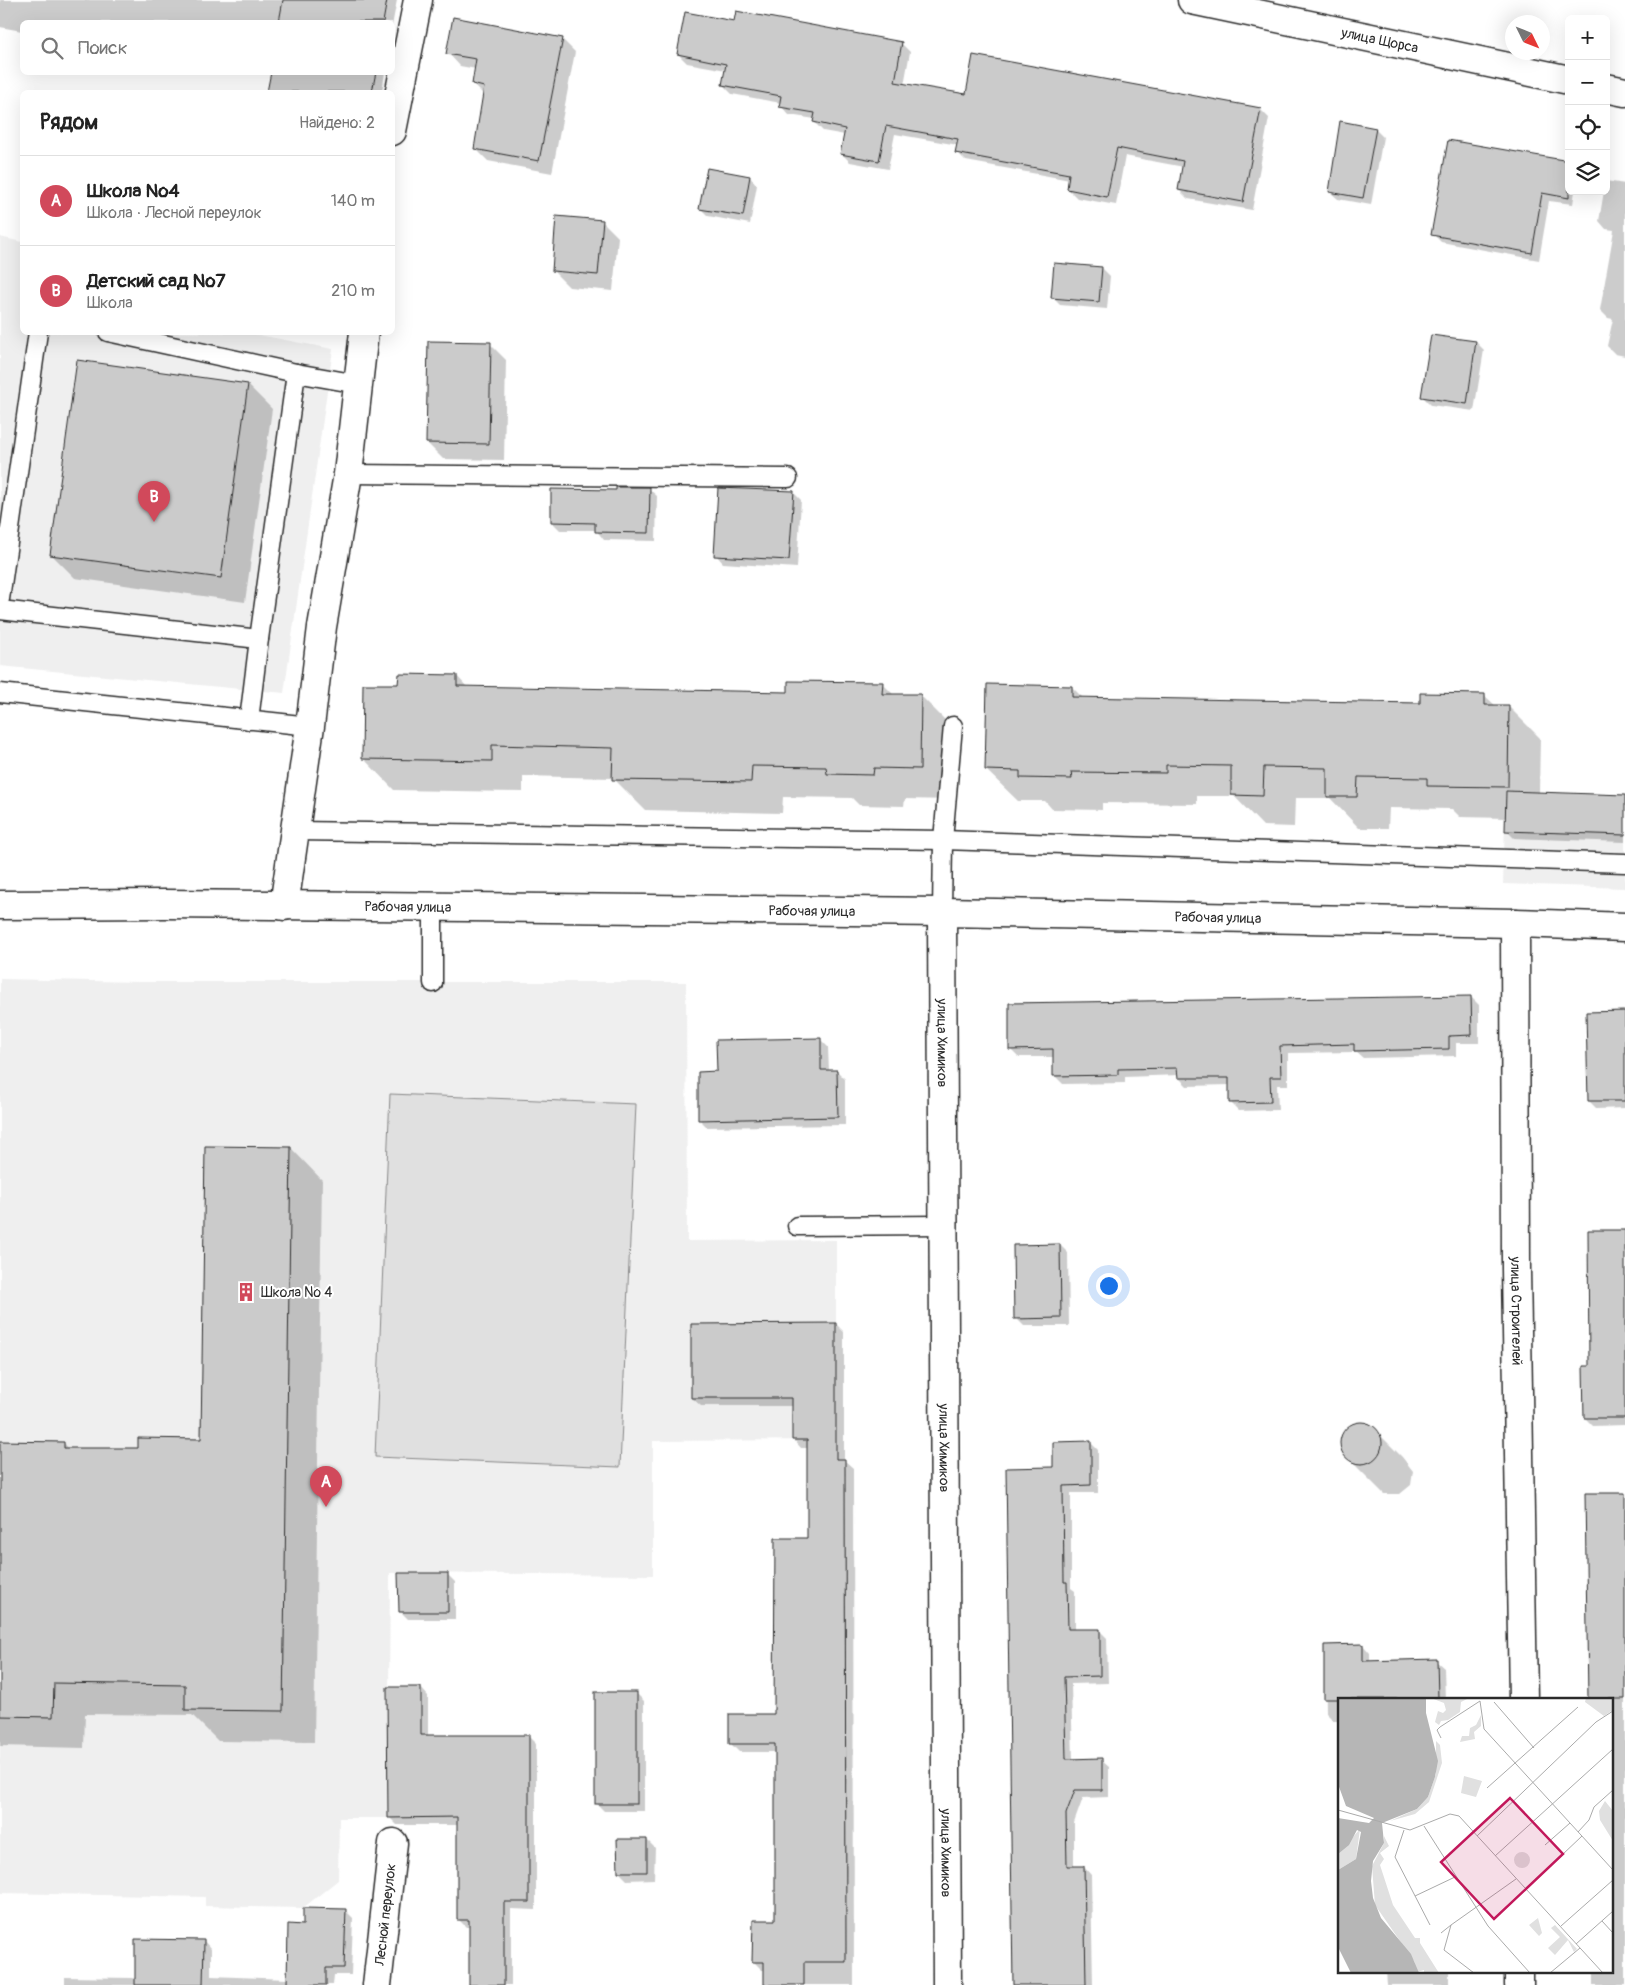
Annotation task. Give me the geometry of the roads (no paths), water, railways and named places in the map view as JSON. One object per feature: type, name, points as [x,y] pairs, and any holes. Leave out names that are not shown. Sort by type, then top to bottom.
[{"type":"street","points":[[395,116],[418,0]]},
{"type":"street","name":"улица Щорса","points":[[1202,1],[1565,79]]},
{"type":"street","points":[[1610,89],[1625,92]]},
{"type":"street","points":[[284,906],[322,627],[348,474],[364,335]]},
{"type":"street","name":"Рабочая улица","points":[[0,904],[942,912],[1515,923],[1625,928]]},
{"type":"street","name":"улица Химиков","points":[[942,912],[947,1985]]},
{"type":"street","name":"улица Строителей","points":[[1515,923],[1516,1269],[1523,1698]]},
{"type":"street","name":"Лесной переулок","points":[[377,1985],[394,1843]]},
{"type":"street","points":[[1519,1972],[1519,1985]]},
{"type":"lane","points":[[0,599],[38,335]]},
{"type":"lane","points":[[122,335],[296,373],[358,384]]},
{"type":"lane","points":[[248,720],[296,373]]},
{"type":"lane","points":[[348,474],[788,478]]},
{"type":"lane","points":[[0,610],[259,640]]},
{"type":"lane","points":[[0,693],[310,726]]},
{"type":"lane","points":[[942,912],[943,840],[953,726]]},
{"type":"lane","points":[[295,831],[943,840],[1625,863]]},
{"type":"lane","points":[[433,908],[433,983]]},
{"type":"lane","points":[[797,1226],[943,1225]]},
{"type":"place","name":"Детский сад №7","points":[[154,522]]},
{"type":"place","name":"Школа № 4","points":[[246,1292]]},
{"type":"place","name":"Школа №4","points":[[326,1507]]}]
